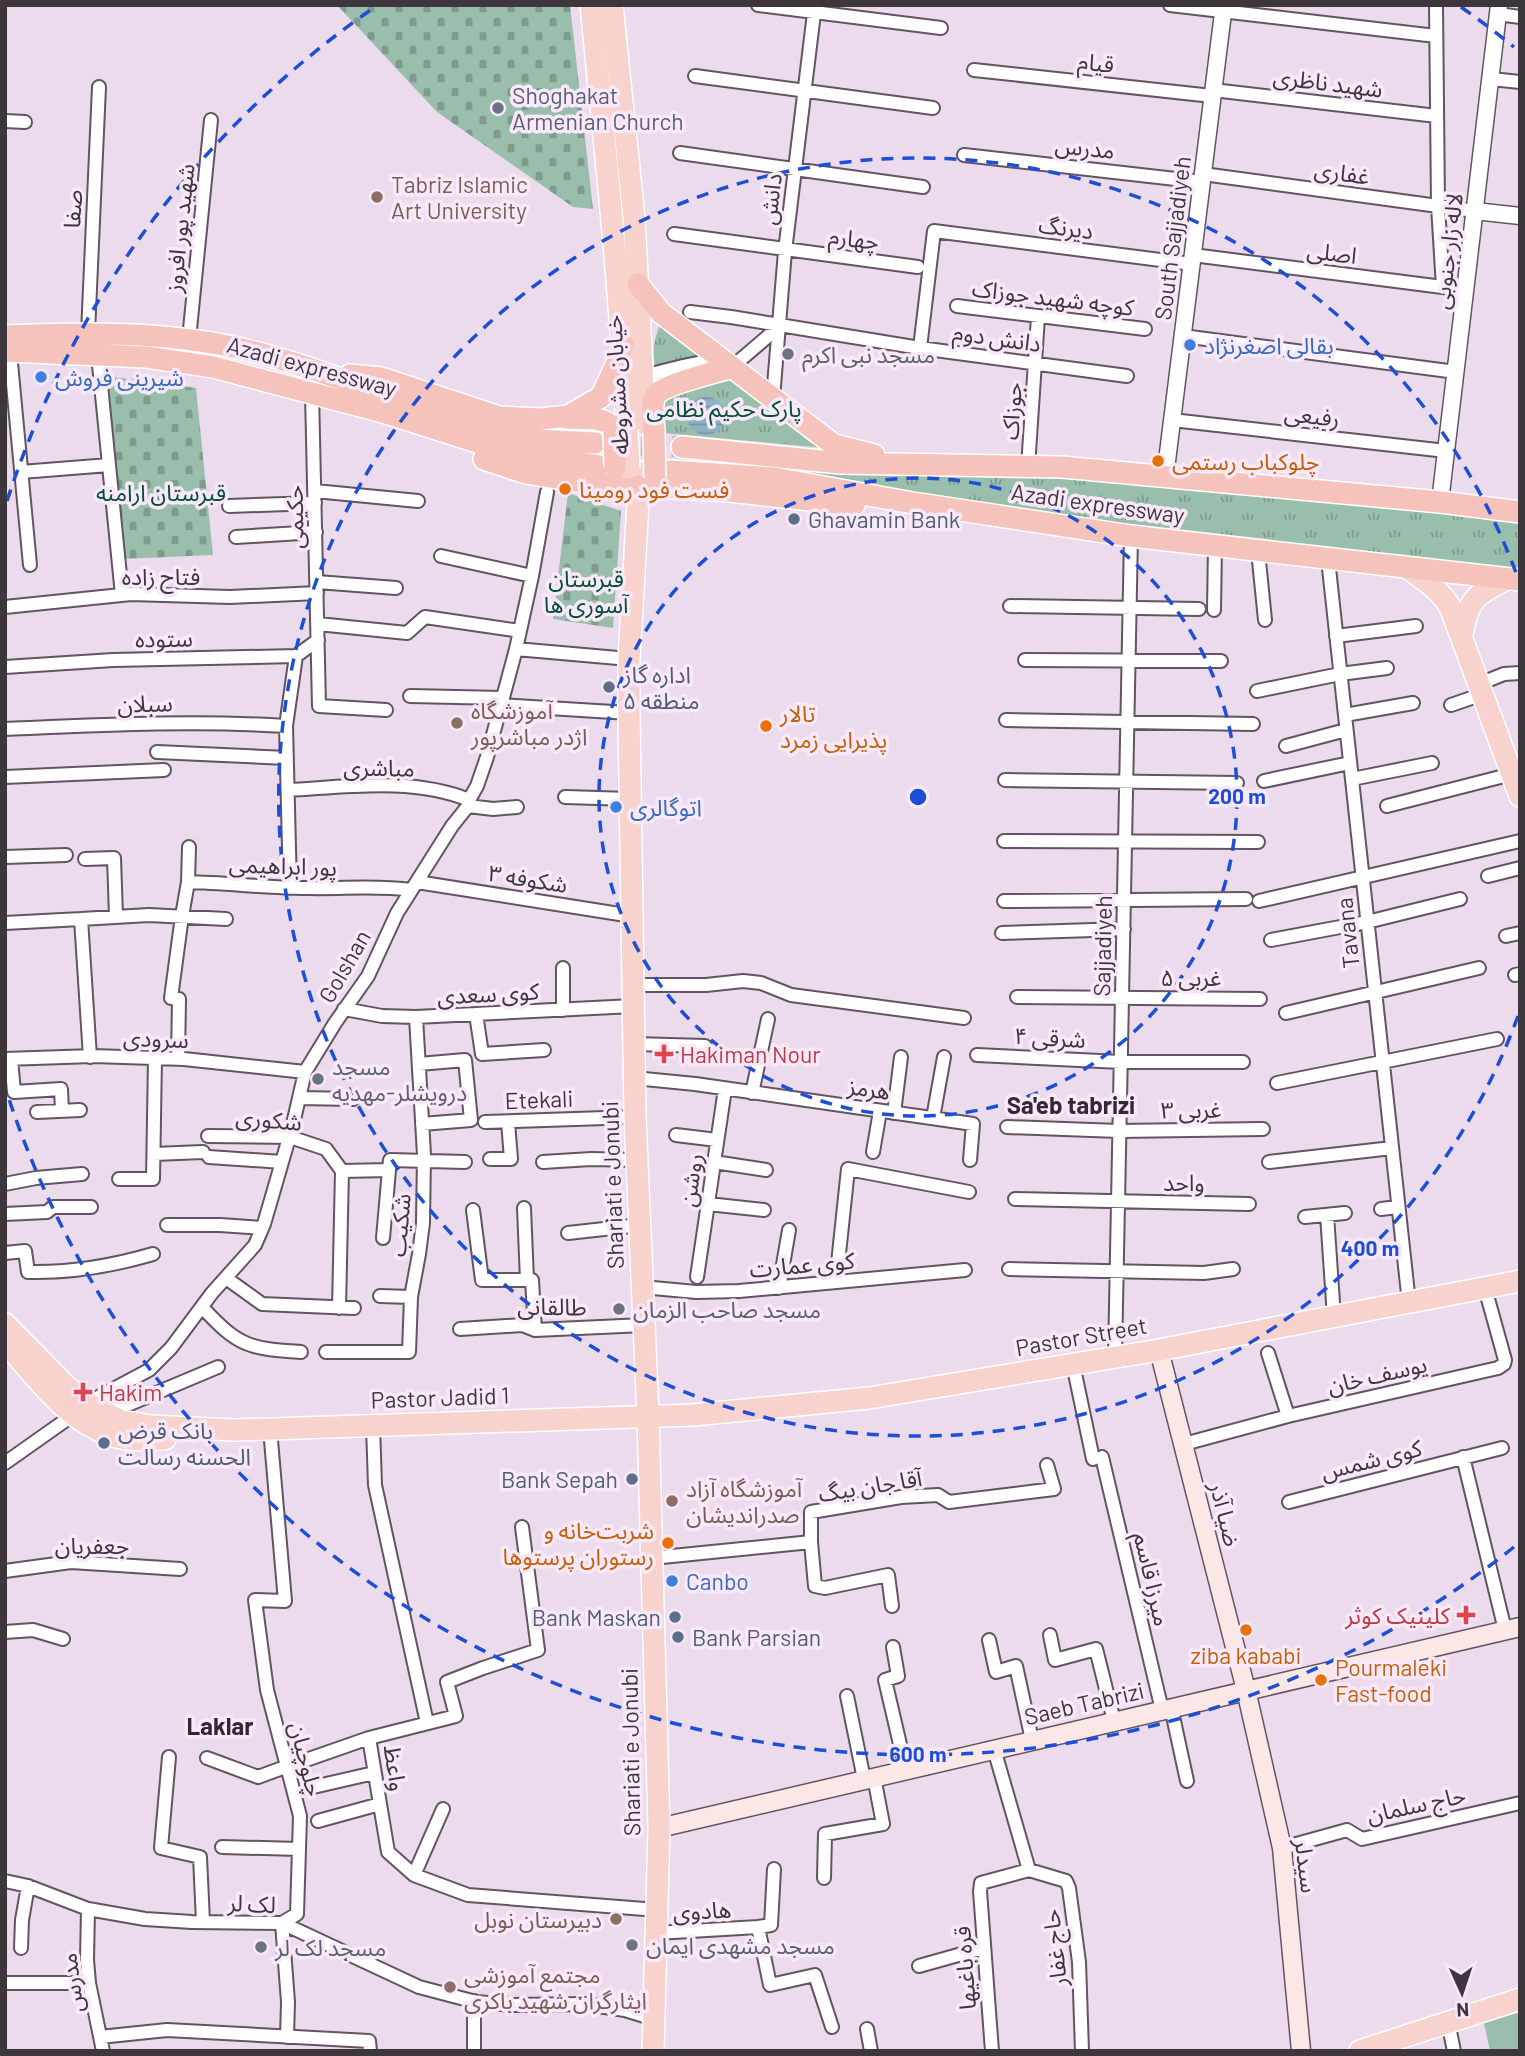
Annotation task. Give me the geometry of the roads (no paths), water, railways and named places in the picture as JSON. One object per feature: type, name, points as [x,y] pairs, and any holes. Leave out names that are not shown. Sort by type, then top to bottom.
[{"type":"highway","points":[[638,284],[661,313],[834,445],[913,464]]},
{"type":"highway","points":[[5,322],[83,333]]},
{"type":"highway","name":"Azadi expressway","points":[[5,335],[83,333],[173,336],[235,347],[324,372],[378,394],[489,430],[514,436],[595,443]]},
{"type":"highway","points":[[324,372],[380,378],[499,417],[540,419],[568,416],[601,397],[623,344]]},
{"type":"highway","name":"Azadi expressway","points":[[7,359],[89,355],[146,358],[213,367],[383,412],[515,454],[633,475],[774,478],[913,503],[1131,536],[1513,580]]},
{"type":"highway","points":[[633,475],[635,431],[656,396],[665,387],[732,367]]},
{"type":"highway","points":[[555,417],[605,421],[612,426],[635,431]]},
{"type":"highway","points":[[633,475],[635,431]]},
{"type":"highway","name":"Azadi expressway","points":[[682,447],[840,463],[1062,467],[1440,502],[1520,512]]},
{"type":"main road","name":"خیابان مشروطه","points":[[591,5],[623,344],[635,431]]},
{"type":"main road","name":"خیابان مشروطه","points":[[612,5],[634,218],[638,284],[643,388],[635,431]]},
{"type":"main road","name":"Shariati e Jonubi","points":[[633,475],[629,713],[634,1078],[648,1416],[659,1828],[653,2051]]},
{"type":"main road","points":[[1409,569],[1445,598],[1462,635],[1520,796]]},
{"type":"main road","points":[[1462,635],[1471,602],[1483,591],[1513,580]]},
{"type":"main road","name":"Pastor Street","points":[[648,1416],[869,1398],[1158,1350],[1520,1281]]},
{"type":"main road","name":"Pastor Jadid 1","points":[[5,1324],[67,1387],[80,1409]]},
{"type":"main road","name":"Pastor Jadid 1","points":[[5,1343],[80,1409],[135,1425],[233,1430],[648,1416]]},
{"type":"main road","name":"ضیا آذر","points":[[1158,1350],[1246,1690]]},
{"type":"main road","name":"Saeb Tabrizi","points":[[659,1828],[1512,1628]]},
{"type":"main road","name":"سیدلر","points":[[1246,1690],[1282,1848],[1301,2051]]},
{"type":"main road","points":[[1360,2051],[1520,1999]]},
{"type":"street","points":[[758,5],[815,9],[942,28]]},
{"type":"street","points":[[1170,5],[1223,9],[1436,36]]},
{"type":"street","points":[[1436,5],[1438,206],[1443,287]]},
{"type":"street","name":"دانش","points":[[773,398],[785,251],[815,9]]},
{"type":"street","name":"South Sajjadiyeh","points":[[1165,477],[1223,9]]},
{"type":"street","points":[[1499,10],[1520,17]]},
{"type":"street","name":"لاله زار جنوبی","points":[[1440,502],[1499,10]]},
{"type":"street","name":"قیام","points":[[974,70],[1213,93]]},
{"type":"street","points":[[695,76],[933,108]]},
{"type":"street","points":[[1491,79],[1520,82]]},
{"type":"street","name":"صفا","points":[[83,333],[99,88]]},
{"type":"street","name":"شهید ناظری","points":[[1213,93],[1437,116]]},
{"type":"street","name":"شهید پور افروز","points":[[189,339],[211,120]]},
{"type":"street","points":[[5,121],[25,122]]},
{"type":"street","points":[[680,153],[923,187]]},
{"type":"street","name":"مدرس","points":[[964,155],[1202,178]]},
{"type":"street","name":"غفاری","points":[[1202,178],[1475,211]]},
{"type":"street","points":[[1475,211],[1520,216]]},
{"type":"street","name":"دیرنگ","points":[[920,348],[934,231],[1192,260]]},
{"type":"street","name":"چهارم","points":[[674,234],[918,267]]},
{"type":"street","name":"اصلی","points":[[1192,260],[1466,290]]},
{"type":"street","name":"کوچه شهید جوزاک","points":[[957,306],[1145,329]]},
{"type":"street","name":"دانش دوم","points":[[690,312],[920,348],[1127,376]]},
{"type":"street","name":"جوزاک","points":[[1028,467],[1038,317]]},
{"type":"street","points":[[643,388],[655,373],[683,366],[702,362],[732,367],[780,326]]},
{"type":"street","points":[[1183,336],[1456,372]]},
{"type":"street","points":[[89,355],[109,465],[122,595]]},
{"type":"street","points":[[7,359],[30,565]]},
{"type":"street","name":"حکیمی","points":[[312,393],[319,706],[386,710]]},
{"type":"street","name":"رفیعی","points":[[1172,420],[1446,451]]},
{"type":"street","points":[[21,472],[109,465]]},
{"type":"street","name":"Golshan","points":[[5,1463],[80,1409],[149,1370],[171,1348],[255,1245],[282,1162],[306,1072],[344,1009],[368,976],[397,913],[477,786],[516,649],[547,492]]},
{"type":"street","points":[[229,506],[315,497],[418,501]]},
{"type":"street","points":[[236,537],[316,532]]},
{"type":"street","name":"Sajjadiyeh","points":[[1115,1357],[1131,536]]},
{"type":"street","points":[[1214,610],[1215,546]]},
{"type":"street","points":[[1258,551],[1265,620]]},
{"type":"street","points":[[440,556],[532,576]]},
{"type":"street","name":"Tavana","points":[[1328,559],[1409,1303]]},
{"type":"street","name":"فتاح زاده","points":[[5,607],[131,594],[230,597],[317,587],[396,588]]},
{"type":"street","points":[[1010,606],[1199,609]]},
{"type":"street","points":[[318,624],[407,633],[425,617],[520,631]]},
{"type":"street","points":[[1336,636],[1416,626]]},
{"type":"street","points":[[290,888],[286,726],[296,656],[318,640]]},
{"type":"street","points":[[516,649],[629,659]]},
{"type":"street","name":"ستوده","points":[[5,667],[113,660],[296,656]]},
{"type":"street","points":[[1025,660],[1221,661]]},
{"type":"street","points":[[1257,691],[1340,674],[1387,668]]},
{"type":"street","points":[[1451,705],[1504,674],[1520,673]]},
{"type":"street","points":[[410,696],[629,713]]},
{"type":"street","points":[[1345,715],[1413,703]]},
{"type":"street","points":[[1006,720],[1253,724]]},
{"type":"street","name":"سبلان","points":[[5,729],[186,723],[286,726]]},
{"type":"street","points":[[1286,746],[1346,730]]},
{"type":"street","points":[[156,752],[287,758]]},
{"type":"street","points":[[1264,781],[1350,763]]},
{"type":"street","points":[[1352,779],[1432,763]]},
{"type":"street","points":[[5,777],[164,770]]},
{"type":"street","points":[[1387,806],[1512,774]]},
{"type":"street","points":[[1005,780],[1237,783]]},
{"type":"street","name":"مباشری","points":[[288,790],[396,786],[440,791],[468,803],[493,809],[517,807]]},
{"type":"street","points":[[565,797],[630,799]]},
{"type":"street","points":[[1004,841],[1258,842]]},
{"type":"street","points":[[1004,901],[1253,900],[1520,841]]},
{"type":"street","points":[[178,1059],[179,999],[171,998],[188,882],[189,847]]},
{"type":"street","points":[[5,857],[66,855]]},
{"type":"street","points":[[85,859],[114,858],[116,916]]},
{"type":"street","points":[[1488,876],[1520,868]]},
{"type":"street","name":"پور ابراهیمی","points":[[188,882],[290,888],[414,886]]},
{"type":"street","name":"شکوفه ۳","points":[[414,886],[632,916]]},
{"type":"street","points":[[1271,940],[1367,922],[1460,899]]},
{"type":"street","points":[[5,923],[149,915],[226,919]]},
{"type":"street","points":[[81,919],[90,1057]]},
{"type":"street","points":[[1002,933],[1124,929]]},
{"type":"street","points":[[1506,936],[1520,933]]},
{"type":"street","points":[[563,968],[563,1010]]},
{"type":"street","points":[[1286,1013],[1479,968]]},
{"type":"street","name":"کوی سعدی","points":[[344,1009],[382,1016],[416,1017],[563,1010],[633,995],[743,981],[761,983],[791,995],[964,1018]]},
{"type":"street","name":"۵ غربی","points":[[1017,997],[1260,999]]},
{"type":"street","points":[[476,1014],[482,1054],[544,1050]]},
{"type":"street","name":"شکیب","points":[[326,1352],[409,1352],[411,1297],[422,1235],[424,1162],[416,1017]]},
{"type":"street","points":[[752,1093],[768,1019]]},
{"type":"street","points":[[1277,1083],[1497,1039]]},
{"type":"street","points":[[634,1044],[705,1046]]},
{"type":"street","name":"۴ شرقی","points":[[977,1055],[1121,1062],[1243,1062]]},
{"type":"street","points":[[873,1152],[887,1112],[901,1057]]},
{"type":"street","points":[[933,1118],[944,1057]]},
{"type":"street","points":[[119,1179],[153,1179],[155,1058]]},
{"type":"street","points":[[8,1059],[14,1092],[61,1089],[62,1111]]},
{"type":"street","name":"سرودی","points":[[8,1059],[178,1059],[306,1072]]},
{"type":"street","points":[[419,1064],[465,1060],[471,1120],[422,1124]]},
{"type":"street","name":"هرمز","points":[[634,1078],[972,1124],[970,1160]]},
{"type":"street","name":"روشن","points":[[697,1278],[725,1089]]},
{"type":"street","points":[[300,1098],[353,1099]]},
{"type":"street","points":[[37,1112],[80,1110]]},
{"type":"street","name":"Etekali","points":[[485,1122],[635,1117]]},
{"type":"street","points":[[490,1159],[511,1158],[509,1122]]},
{"type":"street","name":"۳ غربی","points":[[1007,1127],[1119,1131],[1263,1129]]},
{"type":"street","points":[[676,1135],[717,1140]]},
{"type":"street","name":"شکوری","points":[[208,1136],[289,1137],[326,1149],[342,1171]]},
{"type":"street","points":[[1269,1161],[1392,1148]]},
{"type":"street","points":[[154,1154],[206,1155],[282,1162]]},
{"type":"street","points":[[543,1162],[637,1160]]},
{"type":"street","points":[[339,1308],[342,1171],[424,1162],[465,1162]]},
{"type":"street","points":[[714,1162],[766,1170]]},
{"type":"street","points":[[383,1238],[389,1165]]},
{"type":"street","points":[[836,1282],[848,1169],[968,1192]]},
{"type":"street","points":[[5,1184],[82,1174]]},
{"type":"street","name":"واحد","points":[[1015,1199],[1249,1204]]},
{"type":"street","points":[[708,1205],[764,1210]]},
{"type":"street","points":[[5,1214],[47,1212],[53,1207],[91,1208]]},
{"type":"street","points":[[1381,1209],[1398,1207]]},
{"type":"street","points":[[524,1208],[527,1280]]},
{"type":"street","points":[[473,1210],[482,1280],[532,1280],[535,1331]]},
{"type":"street","points":[[1305,1217],[1345,1213]]},
{"type":"street","points":[[1327,1215],[1334,1317]]},
{"type":"street","points":[[568,1233],[640,1224]]},
{"type":"street","points":[[167,1226],[220,1225],[262,1228]]},
{"type":"street","points":[[779,1288],[789,1230]]},
{"type":"street","points":[[5,1253],[25,1251],[28,1272],[111,1265],[153,1254]]},
{"type":"street","points":[[1009,1269],[1204,1273],[1233,1269]]},
{"type":"street","name":"کوی عمارت","points":[[642,1287],[696,1292],[779,1288],[965,1270]]},
{"type":"street","points":[[226,1278],[262,1304],[354,1308]]},
{"type":"street","name":"یوسف خان","points":[[1184,1444],[1288,1416],[1498,1368],[1504,1364],[1504,1360],[1485,1288]]},
{"type":"street","points":[[380,1296],[411,1297]]},
{"type":"street","points":[[202,1307],[222,1329],[249,1346],[301,1352]]},
{"type":"street","name":"طالقانی","points":[[460,1329],[522,1325],[535,1331],[644,1325]]},
{"type":"street","points":[[1268,1353],[1288,1416]]},
{"type":"street","name":"میرزا قاسم","points":[[1073,1364],[1187,1781]]},
{"type":"street","points":[[80,1409],[130,1404],[218,1367]]},
{"type":"street","points":[[373,1426],[375,1485],[427,1723]]},
{"type":"street","name":"چلوچیان","points":[[270,1429],[285,1601],[255,1600],[267,1690],[300,1816],[297,1914],[282,1923]]},
{"type":"street","name":"کوی شمس","points":[[1289,1502],[1502,1448]]},
{"type":"street","points":[[1463,1457],[1512,1628]]},
{"type":"street","name":"آقا جان بیگ","points":[[811,1542],[811,1513],[901,1497],[938,1495],[949,1502],[1054,1489],[1047,1465]]},
{"type":"street","name":"واعظ","points":[[522,1527],[538,1650],[447,1682],[456,1716],[369,1738],[388,1852],[414,1875],[468,1895],[657,1910]]},
{"type":"street","points":[[652,1558],[811,1542],[815,1586],[825,1588],[888,1575],[892,1606]]},
{"type":"street","name":"جعفریان","points":[[5,1571],[71,1562],[180,1569]]},
{"type":"street","points":[[5,1632],[33,1630],[63,1639]]},
{"type":"street","points":[[1049,1635],[1055,1660],[1096,1649],[1114,1721]]},
{"type":"street","points":[[989,1640],[996,1672],[1016,1666],[1032,1740]]},
{"type":"street","points":[[893,1647],[898,1676],[885,1680],[906,1770]]},
{"type":"street","points":[[824,1878],[825,1835],[883,1824],[847,1696]]},
{"type":"street","points":[[306,1760],[369,1738]]},
{"type":"street","points":[[994,1749],[1029,1870]]},
{"type":"street","points":[[169,1757],[161,1848],[200,1857],[203,1922]]},
{"type":"street","points":[[207,1758],[258,1777],[288,1766]]},
{"type":"street","points":[[309,1788],[374,1773]]},
{"type":"street","name":"حاج سلمان","points":[[1282,1848],[1347,1830],[1362,1839],[1520,1803]]},
{"type":"street","points":[[318,1821],[380,1804]]},
{"type":"street","points":[[414,1875],[443,1809]]},
{"type":"street","points":[[222,1847],[299,1849]]},
{"type":"street","points":[[758,1927],[771,1925],[774,1869]]},
{"type":"street","name":"قره باغیها","points":[[992,2051],[983,1948],[981,1883],[1029,1870]]},
{"type":"street","name":"حاج غفار","points":[[1029,1870],[1066,1881],[1069,1888],[1079,1962],[1082,2051]]},
{"type":"street","name":"لک لر","points":[[5,1881],[28,1886],[89,1909],[145,1919],[282,1923],[419,1987],[474,2001],[513,2005],[585,2004],[625,2010],[654,2019]]},
{"type":"street","points":[[21,1948],[22,1920],[28,1886]]},
{"type":"street","name":"مدرس","points":[[89,1909],[89,1983],[103,2051]]},
{"type":"street","points":[[282,1923],[288,2002],[287,2037]]},
{"type":"street","name":"هادوی","points":[[656,1933],[758,1927],[770,1985],[815,1975],[832,2027]]},
{"type":"street","points":[[919,1966],[983,1948]]},
{"type":"street","points":[[5,1983],[89,1983]]},
{"type":"street","points":[[474,2001],[474,2051]]},
{"type":"street","points":[[1448,2022],[1454,2051]]},
{"type":"street","points":[[867,2029],[872,2051]]},
{"type":"street","points":[[100,2037],[167,2030],[369,2042],[370,2051]]},
{"type":"street","points":[[269,2051],[270,2036]]},
{"type":"water","points":[[706,397],[719,403],[725,416],[719,429],[706,435],[693,429],[687,416],[693,403]]},
{"type":"tunnel","points":[[610,444],[682,447]]},
{"type":"place","name":"Shoghakat Armenian Church","points":[[498,108]]},
{"type":"place","name":"Tabriz Islamic Art University","points":[[377,197]]},
{"type":"place","name":"بقالی اصغرنژاد","points":[[1190,345]]},
{"type":"place","name":"مسجد نبی اکرم","points":[[788,354]]},
{"type":"place","name":"شیرینی فروش","points":[[41,377]]},
{"type":"place","name":"چلوکباب رستمی","points":[[1158,461]]},
{"type":"place","name":"فست فود رومینا","points":[[565,489]]},
{"type":"place","name":"Ghavamin Bank","points":[[794,519]]},
{"type":"place","name":"اداره گاز منطقه ۵","points":[[609,687]]},
{"type":"place","name":"آموزشگاه اژدر مباشرپور","points":[[457,723]]},
{"type":"place","name":"تالار پذیرایی زمرد","points":[[766,726]]},
{"type":"place","name":"اتوگالری","points":[[616,807]]},
{"type":"place","name":"Hakiman Nour","points":[[664,1054]]},
{"type":"place","name":"مسجد درویشلر-مهدیه","points":[[318,1079]]},
{"type":"place","name":"مسجد صاحب الزمان","points":[[619,1309]]},
{"type":"place","name":"Hakim","points":[[83,1392]]},
{"type":"place","name":"بانک قرض الحسنه رسالت","points":[[104,1443]]},
{"type":"place","name":"Bank Sepah","points":[[632,1479]]},
{"type":"place","name":"آموزشگاه آزاد صدراندیشان","points":[[672,1501]]},
{"type":"place","name":"شربت‌خانه و رستوران پرستوها","points":[[668,1543]]},
{"type":"place","name":"Canbo","points":[[672,1581]]},
{"type":"place","name":"کلینیک کوثر","points":[[1466,1615]]},
{"type":"place","name":"Bank Maskan","points":[[675,1617]]},
{"type":"place","name":"ziba kababi","points":[[1246,1630]]},
{"type":"place","name":"Bank Parsian","points":[[678,1637]]},
{"type":"place","name":"Pourmaleki Fast-food","points":[[1321,1680]]},
{"type":"place","name":"دبیرستان نوبل","points":[[616,1919]]},
{"type":"place","name":"مسجد مشهدی ایمان","points":[[632,1945]]},
{"type":"place","name":"مسجد لک لر","points":[[261,1947]]},
{"type":"place","name":"مجتمع آموزشی ایثارگران شهید باکری","points":[[450,1987]]},
{"type":"district","name":"Sa'eb tabrizi","points":[[1071,1104]]},
{"type":"district","name":"Laklar","points":[[220,1725]]},
{"type":"park label","name":"پارک حکیم نظامی","points":[[724,408]]},
{"type":"park label","name":"قبرستان ارامنه","points":[[161,492]]},
{"type":"park label","name":"قبرستان آسوری ها","points":[[586,591]]}]
